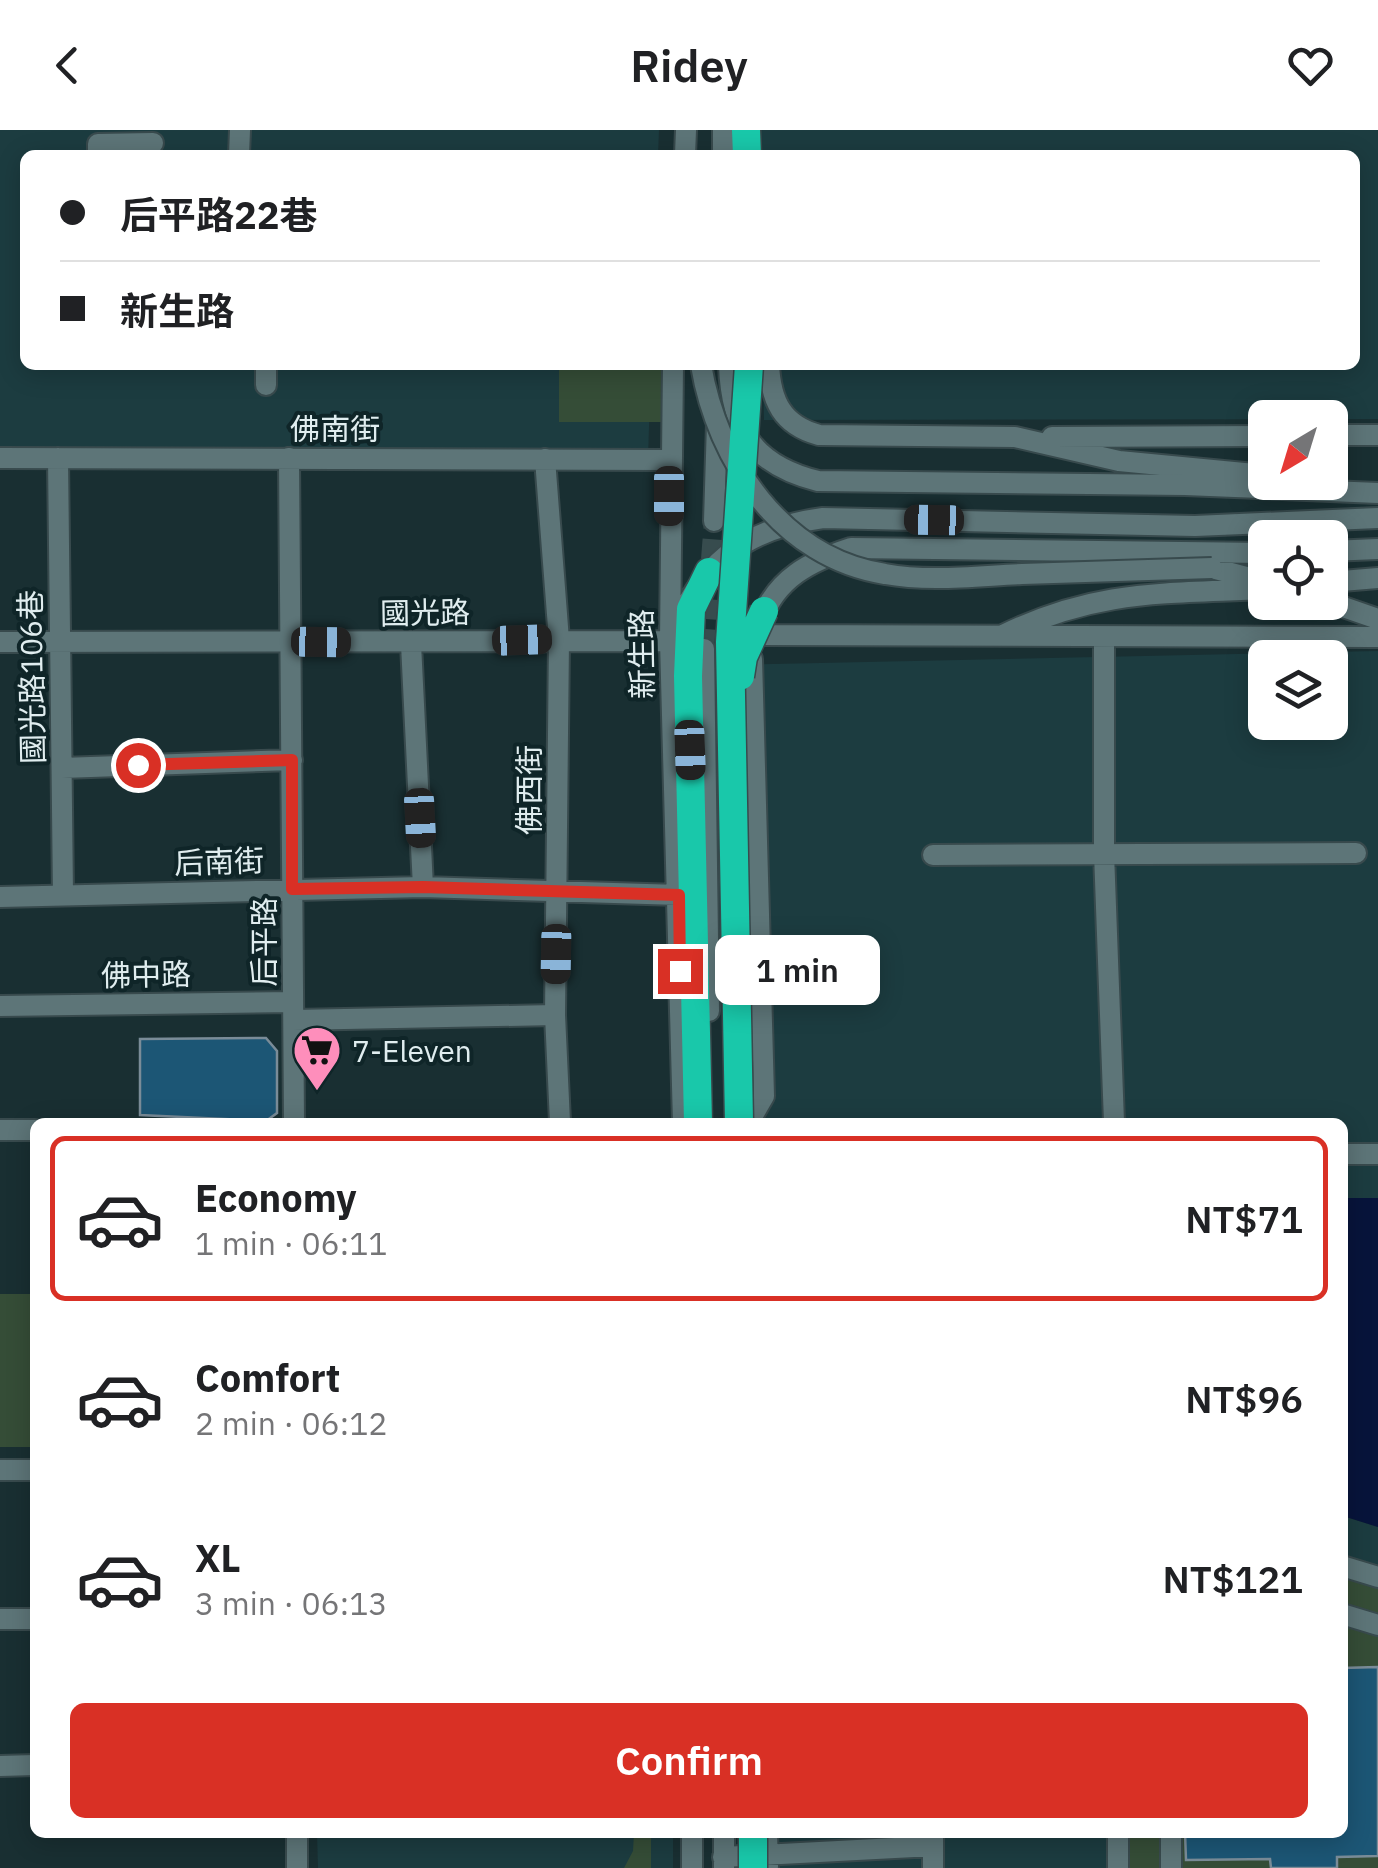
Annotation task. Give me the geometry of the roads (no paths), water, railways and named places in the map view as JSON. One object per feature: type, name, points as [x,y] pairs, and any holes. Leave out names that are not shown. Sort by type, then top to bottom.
[{"type":"highway","points":[[727,1118],[719,642],[732,370]]},
{"type":"highway","points":[[739,1118],[730,642],[749,370]]},
{"type":"highway","points":[[698,1118],[688,676],[691,609],[709,572]]},
{"type":"highway","points":[[750,1118],[740,675],[760,623]]},
{"type":"highway","points":[[729,1864],[736,1838]]},
{"type":"street","points":[[98,150],[98,144],[152,143]]},
{"type":"street","name":"新生路","points":[[673,370],[670,641],[683,1118]]},
{"type":"street","points":[[702,370],[706,394],[727,449],[746,482],[788,529],[850,565],[921,578],[1212,568],[1248,559]]},
{"type":"street","points":[[714,521],[718,370]]},
{"type":"street","points":[[732,370],[733,409],[751,444],[782,468],[818,481],[1378,490]]},
{"type":"street","points":[[769,370],[770,390],[780,410],[809,432],[1014,437],[1248,436]]},
{"type":"street","points":[[1348,435],[1378,435]]},
{"type":"street","points":[[1014,437],[1120,461],[1248,473]]},
{"type":"street","name":"佛南街","points":[[0,458],[669,460]]},
{"type":"street","name":"國光路106巷","points":[[58,458],[63,895]]},
{"type":"street","name":"后平路","points":[[288,458],[294,1118]]},
{"type":"street","name":"佛西街","points":[[545,459],[559,640],[555,1015],[560,1118]]},
{"type":"street","points":[[1348,485],[1378,490]]},
{"type":"street","points":[[670,641],[680,616],[709,572],[748,540],[777,524],[823,518],[1195,526],[1378,518]]},
{"type":"street","points":[[764,1118],[749,676],[760,623],[794,574],[814,560],[851,548],[1248,555]]},
{"type":"street","points":[[1348,550],[1378,549]]},
{"type":"street","points":[[1212,568],[1248,580]]},
{"type":"street","points":[[1348,580],[1378,578]]},
{"type":"street","points":[[996,638],[1050,612],[1105,597],[1248,586]]},
{"type":"street","points":[[1348,609],[1378,619]]},
{"type":"street","points":[[760,623],[996,638],[1378,637]]},
{"type":"street","points":[[1104,638],[1104,853],[1114,1118]]},
{"type":"street","name":"國光路","points":[[0,642],[670,641]]},
{"type":"street","points":[[412,644],[423,887]]},
{"type":"street","points":[[704,649],[710,1118]]},
{"type":"street","points":[[62,768],[292,760]]},
{"type":"street","points":[[933,855],[1356,853]]},
{"type":"street","name":"后南街","points":[[0,897],[423,887],[679,895]]},
{"type":"street","name":"佛中路","points":[[0,1006],[555,1015]]},
{"type":"street","points":[[752,1118],[764,1096]]},
{"type":"street","points":[[0,1130],[30,1130]]},
{"type":"street","points":[[1348,1154],[1378,1154]]},
{"type":"street","points":[[0,1470],[30,1470]]},
{"type":"street","points":[[1348,1568],[1378,1577]]},
{"type":"street","points":[[1348,1616],[1378,1625]]},
{"type":"street","points":[[0,1619],[30,1620]]},
{"type":"street","points":[[0,1766],[30,1765]]},
{"type":"street","points":[[297,1838],[297,1868]]},
{"type":"street","points":[[692,1838],[692,1868]]},
{"type":"street","points":[[700,1838],[701,1868]]},
{"type":"street","points":[[725,1838],[729,1864],[761,1856],[933,1839],[933,1868]]},
{"type":"street","points":[[1118,1838],[1118,1868]]},
{"type":"street","points":[[1170,1838],[1171,1868]]},
{"type":"water","points":[[1348,1198],[1378,1198],[1378,1527],[1348,1518]]},
{"type":"tunnel","points":[[704,649],[714,521]]},
{"type":"place","name":"7-Eleven","points":[[317,1092]]}]
